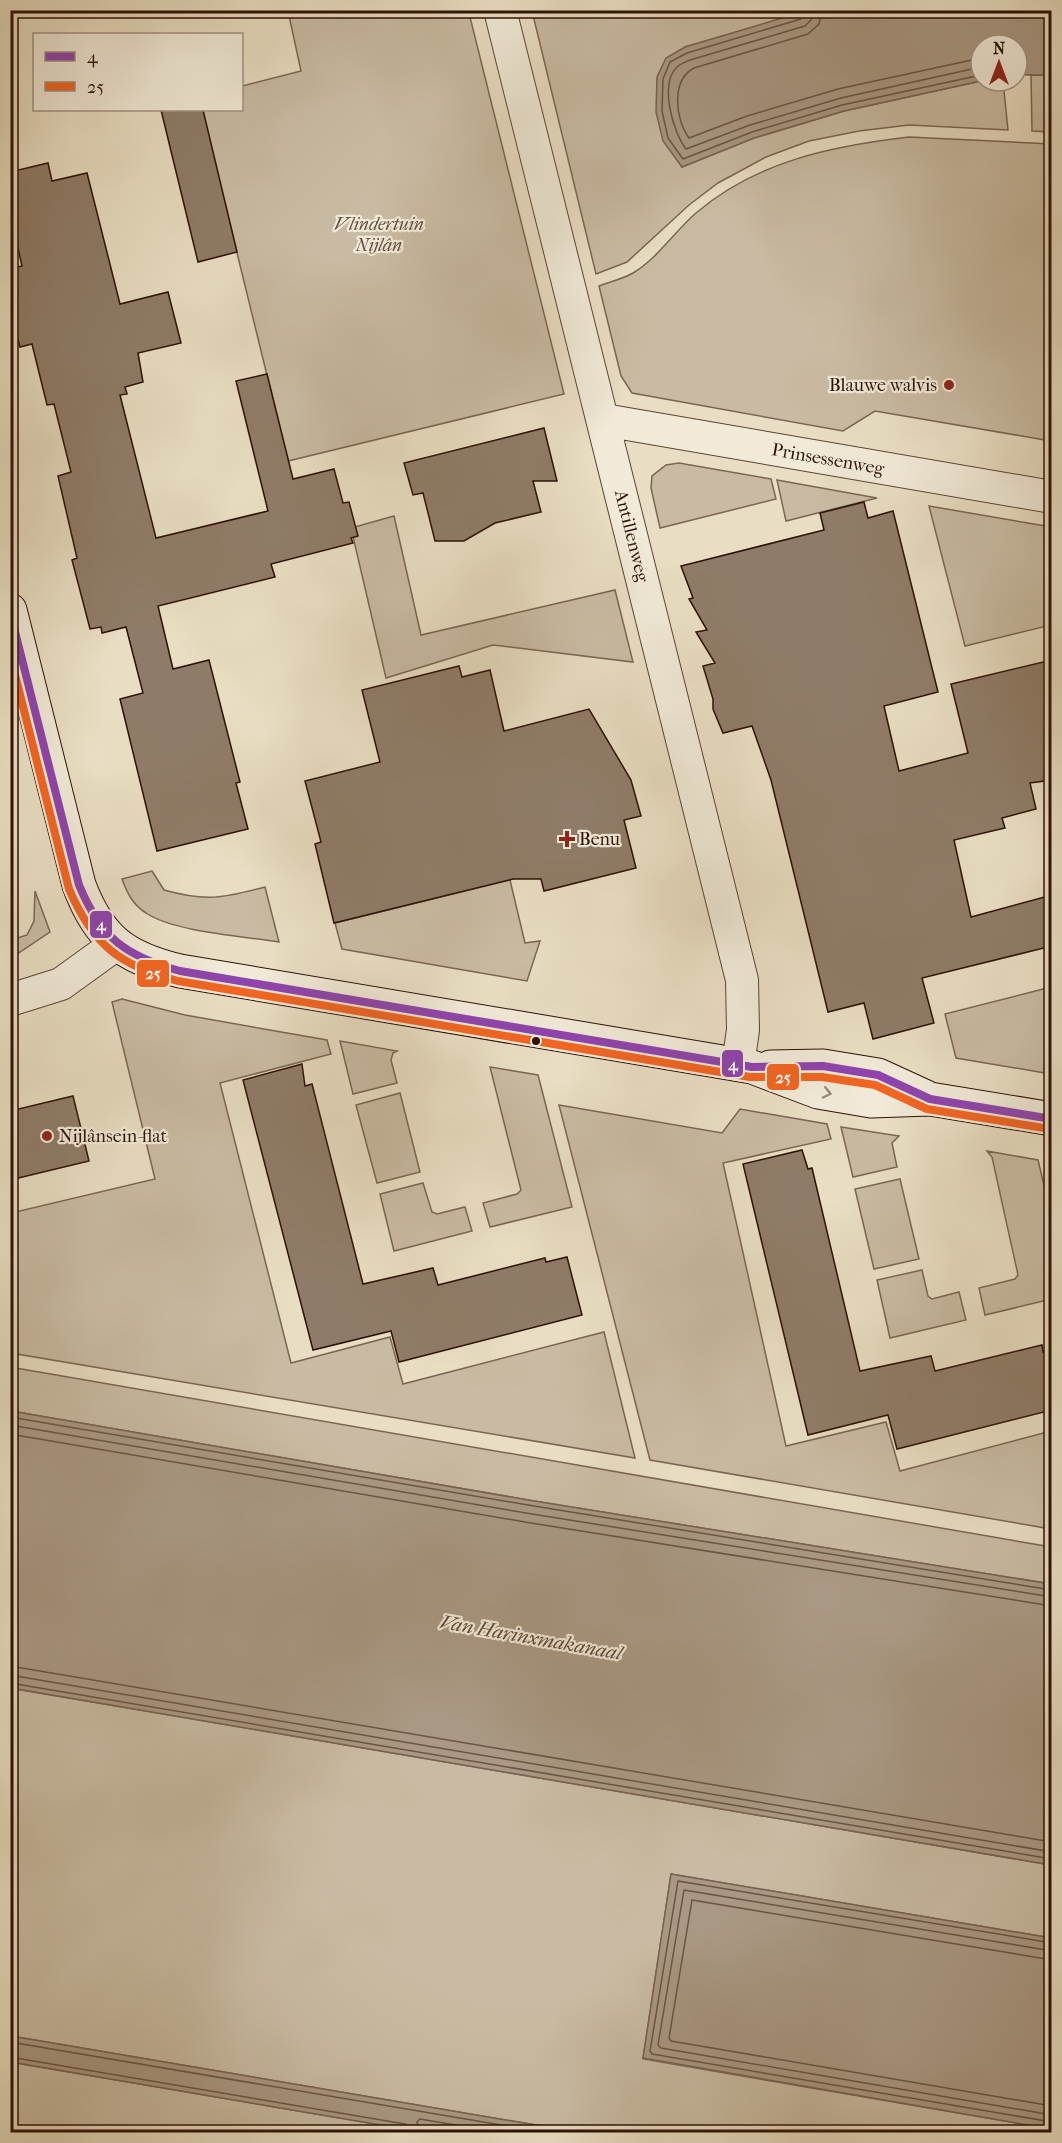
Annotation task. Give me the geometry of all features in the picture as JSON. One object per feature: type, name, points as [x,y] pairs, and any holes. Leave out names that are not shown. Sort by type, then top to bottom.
[{"type":"street","name":"Antillenweg","points":[[500,10],[742,980],[745,1066]]},
{"type":"street","name":"Prinsessenweg","points":[[604,420],[1052,497]]},
{"type":"street","points":[[10,610],[87,907],[99,927],[115,945],[155,965],[745,1066],[818,1092],[871,1101],[930,1099],[1052,1119]]},
{"type":"street","points":[[10,1000],[61,984],[115,945]]},
{"type":"green space","name":"Vlindertuin Nijlân","points":[[288,11],[465,11],[470,17],[564,394],[288,461],[202,111],[243,111],[243,86],[301,71]]},
{"type":"green space","points":[[532,11],[809,11],[685,47],[682,167],[754,138],[844,111],[969,84],[969,93],[1004,93],[1008,130],[909,125],[859,131],[809,141],[766,157],[718,183],[689,205],[627,262],[596,274]]},
{"type":"green space","points":[[1031,75],[1051,75],[1051,132],[1032,131]]},
{"type":"green space","points":[[909,137],[1051,144],[1051,441],[875,411],[843,431],[632,393],[621,376],[599,286],[625,277],[642,267],[696,213],[744,180],[770,168],[824,151]]},
{"type":"green space","points":[[679,463],[771,479],[776,499],[660,528],[651,488],[652,476],[666,465]]},
{"type":"green space","points":[[777,480],[877,498],[786,521]]},
{"type":"green space","points":[[929,506],[1051,527],[1051,625],[965,646]]},
{"type":"green space","points":[[394,516],[421,635],[615,590],[633,662],[493,645],[386,678],[351,528]]},
{"type":"green space","points":[[152,871],[164,890],[192,896],[226,896],[265,887],[279,942],[191,929],[174,925],[146,913],[131,898],[122,879]]},
{"type":"green space","points":[[510,880],[525,943],[540,941],[527,981],[342,949],[335,923]]},
{"type":"green space","points":[[35,891],[50,932],[11,958],[11,940],[27,935],[34,921]]},
{"type":"green space","points":[[1051,987],[1051,1074],[956,1058],[945,1014]]},
{"type":"green space","points":[[122,999],[185,1015],[327,1040],[331,1054],[220,1083],[291,1363],[390,1337],[403,1384],[604,1332],[635,1458],[11,1353],[11,1213],[155,1179],[112,1002]]},
{"type":"green space","points":[[340,1041],[397,1051],[393,1053],[391,1060],[397,1083],[353,1094]]},
{"type":"green space","points":[[490,1067],[538,1075],[572,1207],[490,1227],[483,1203],[517,1194],[521,1190]]},
{"type":"green space","points":[[400,1093],[420,1172],[377,1183],[356,1105]]},
{"type":"green space","points":[[559,1105],[722,1133],[740,1109],[827,1124],[831,1139],[723,1163],[786,1446],[886,1422],[900,1471],[1051,1431],[1051,1529],[650,1460]]},
{"type":"green space","points":[[841,1127],[899,1136],[892,1143],[897,1167],[853,1177]]},
{"type":"green space","points":[[987,1151],[1038,1160],[1051,1215],[1052,1299],[985,1315],[979,1288],[1015,1279],[1018,1275],[992,1157]]},
{"type":"green space","points":[[900,1179],[919,1259],[874,1269],[855,1189]]},
{"type":"green space","points":[[423,1183],[432,1212],[437,1214],[465,1207],[472,1231],[394,1251],[380,1194]]},
{"type":"green space","points":[[922,1270],[928,1296],[932,1299],[959,1292],[966,1320],[890,1338],[877,1280]]},
{"type":"green space","points":[[10,1367],[1051,1547],[1051,1584],[534,1501],[11,1411]]},
{"type":"green space","points":[[10,1688],[1051,1865],[1051,1938],[671,1874],[643,2059],[1051,2129],[1051,2132],[577,2132],[11,2036]]},
{"type":"green space","points":[[10,2062],[422,2132],[51,2132],[11,2125]]},
{"type":"water","points":[[809,10],[1051,11],[1051,75],[1029,75],[1029,33],[969,33],[969,84],[844,111],[754,138],[682,167],[663,141],[656,112],[657,77],[666,58],[685,47]]},
{"type":"water","name":"Van Harinxmakanaal","points":[[11,1411],[534,1501],[1051,1584],[1051,1865],[11,1688]]},
{"type":"water","points":[[671,1874],[1051,1938],[1051,2129],[643,2058]]},
{"type":"water","points":[[10,2036],[577,2132],[422,2132],[11,2062]]},
{"type":"building","points":[[161,111],[203,111],[237,252],[198,262]]},
{"type":"building","points":[[48,163],[52,181],[87,173],[120,304],[168,292],[181,343],[138,353],[143,382],[125,387],[127,394],[120,395],[156,538],[268,511],[236,381],[267,374],[293,479],[334,469],[343,503],[349,502],[358,536],[351,538],[353,543],[271,564],[275,577],[158,606],[173,669],[209,660],[240,782],[236,783],[248,829],[157,851],[120,699],[143,693],[126,627],[102,633],[101,627],[90,629],[72,560],[77,558],[58,476],[71,472],[54,404],[47,405],[32,344],[20,347],[10,310],[10,269],[22,266],[10,213],[10,172]]},
{"type":"building","points":[[544,428],[557,481],[533,481],[541,512],[495,523],[464,541],[435,541],[423,493],[413,495],[404,463]]},
{"type":"building","points":[[864,502],[868,518],[893,511],[938,692],[884,706],[899,771],[968,753],[951,684],[1052,660],[1052,780],[1030,783],[1036,809],[1002,818],[1005,828],[954,840],[971,917],[1052,895],[1052,946],[922,978],[934,1023],[873,1039],[864,1003],[828,1012],[771,780],[752,726],[723,733],[713,709],[713,699],[703,666],[715,663],[696,632],[707,630],[689,599],[693,598],[681,566],[824,530],[820,513]]},
{"type":"building","points":[[459,666],[462,677],[490,670],[504,731],[589,709],[631,780],[641,816],[624,820],[636,868],[544,891],[541,879],[513,879],[334,923],[315,844],[321,842],[305,781],[380,762],[362,690]]},
{"type":"building","points":[[302,1064],[305,1086],[312,1084],[363,1284],[433,1268],[438,1285],[545,1258],[546,1262],[567,1257],[582,1315],[399,1362],[391,1331],[313,1350],[243,1080]]},
{"type":"building","name":"Nijlânsein-flat","points":[[73,1096],[89,1161],[10,1180],[10,1111]]},
{"type":"building","points":[[802,1150],[808,1169],[812,1168],[860,1371],[931,1356],[935,1371],[1042,1345],[1043,1352],[1052,1350],[1052,1410],[897,1449],[888,1415],[808,1435],[743,1164]]},
{"type":"transit line","name":"4","points":[[10,612],[79,885],[96,919],[106,932],[144,959],[180,971],[752,1067],[823,1066],[878,1075],[930,1099],[1052,1119]]},
{"type":"transit line","name":"25","points":[[10,655],[69,889],[88,925],[99,939],[124,960],[140,968],[178,981],[750,1077],[822,1077],[875,1085],[927,1109],[1050,1129]]},
{"type":"place","name":"Blauwe walvis","points":[[949,385]]},
{"type":"place","name":"Benu","points":[[567,839]]},
{"type":"place","name":"Nijlânsein-flat","points":[[47,1136]]}]
